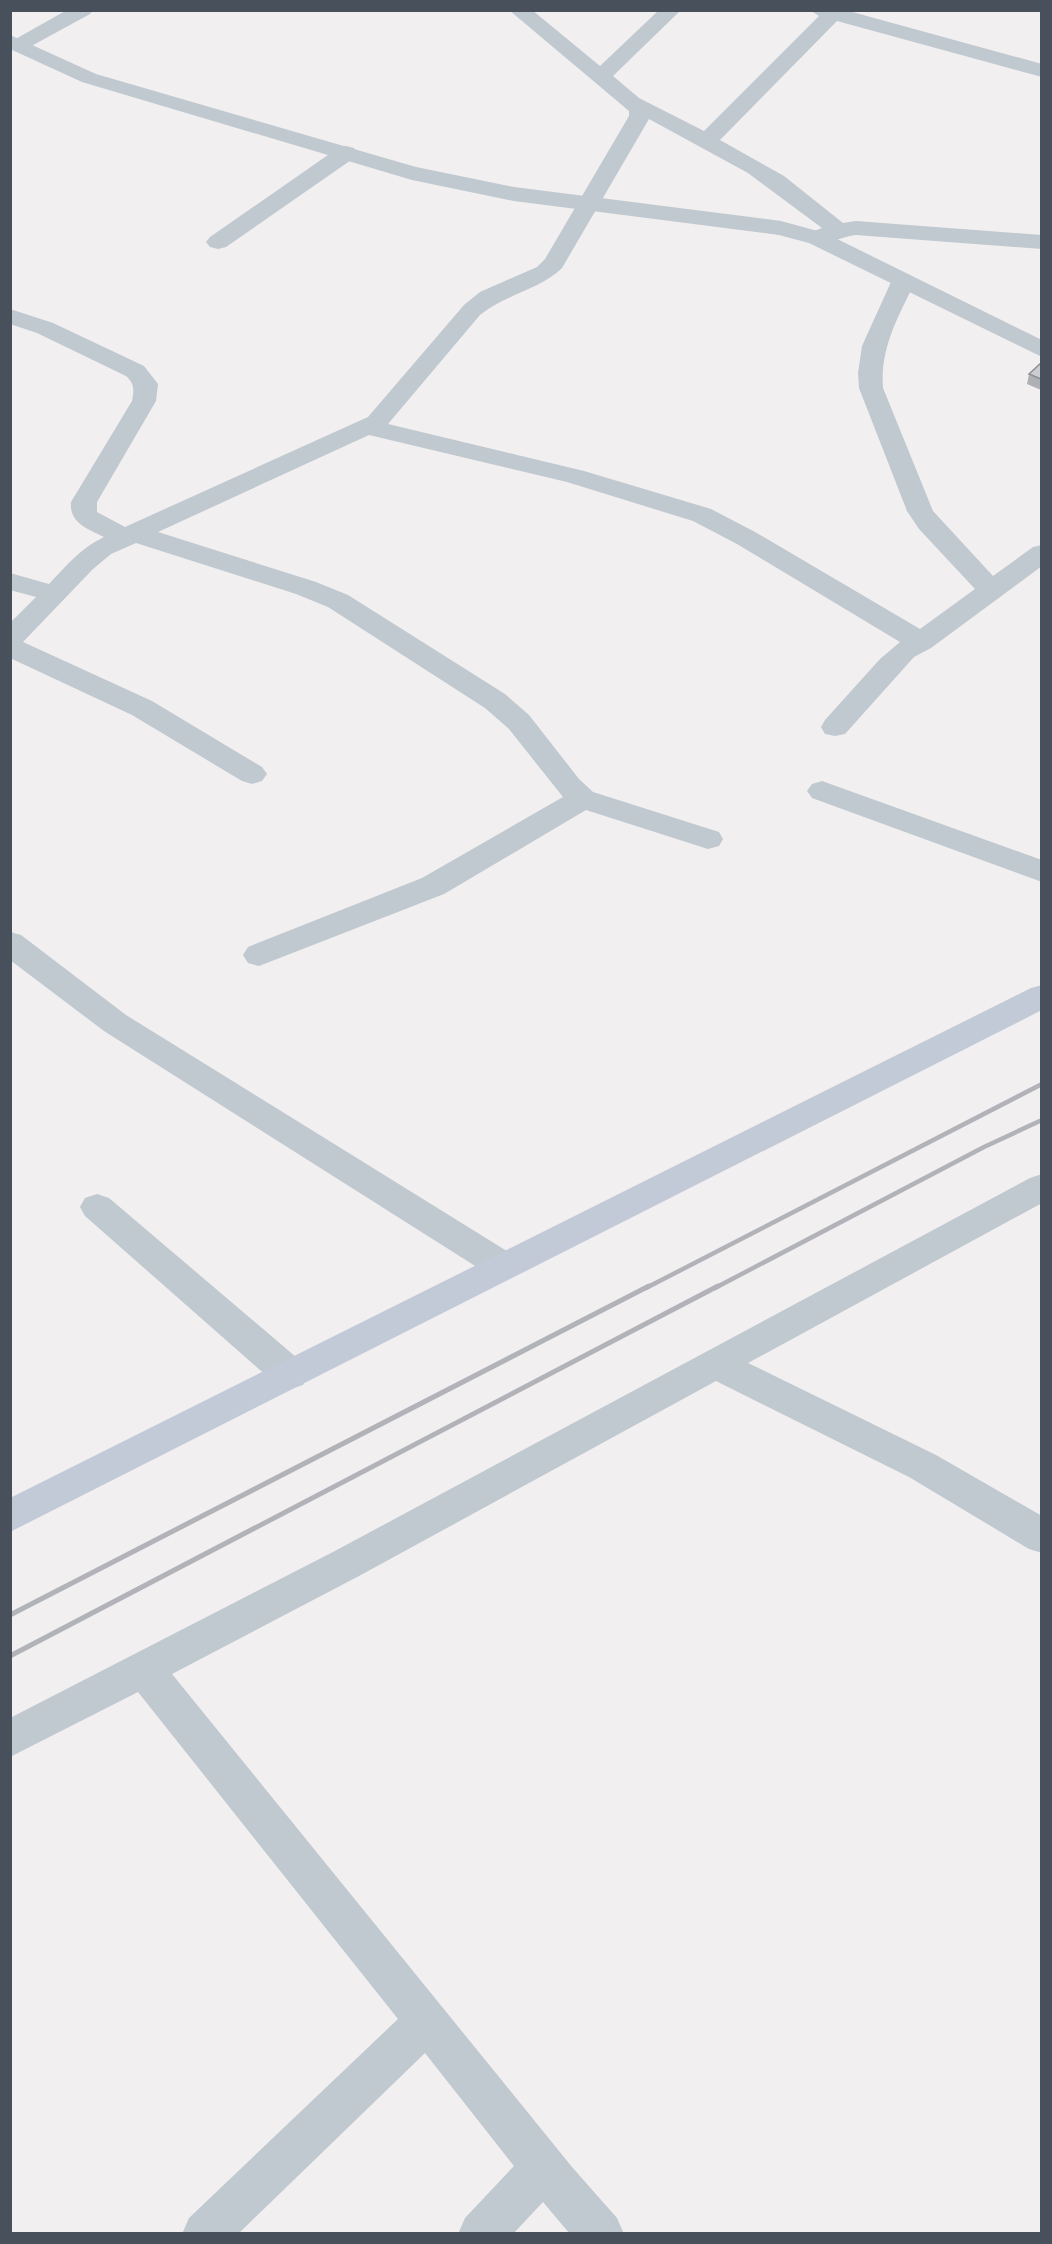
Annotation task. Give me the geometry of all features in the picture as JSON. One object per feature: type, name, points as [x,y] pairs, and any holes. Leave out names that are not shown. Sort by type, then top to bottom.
[{"type":"main road","points":[[10,1516],[1041,996]]},
{"type":"street","points":[[15,43],[83,10]]},
{"type":"street","points":[[519,10],[635,103],[776,181],[828,234],[903,282],[1041,350]]},
{"type":"street","points":[[601,76],[670,10]]},
{"type":"street","points":[[706,142],[826,12],[1041,71]]},
{"type":"street","points":[[15,43],[89,78],[412,173],[514,194],[828,234],[856,228],[1041,242]]},
{"type":"street","points":[[10,640],[102,548],[377,422],[472,310],[489,297],[545,272],[554,263],[640,116],[635,103]]},
{"type":"street","points":[[218,242],[346,153]]},
{"type":"street","points":[[903,282],[871,351],[868,369],[871,388],[920,511],[928,524],[992,590]]},
{"type":"street","points":[[10,316],[45,328],[135,372],[145,380],[147,389],[144,401],[84,502],[83,511],[86,517],[128,535],[306,588],[338,601],[495,701],[519,722],[569,786],[583,799],[708,839]]},
{"type":"street","points":[[367,427],[574,476],[702,515],[746,538],[921,642]]},
{"type":"street","points":[[835,727],[904,651],[921,642],[1041,553]]},
{"type":"street","points":[[10,581],[55,594]]},
{"type":"street","points":[[10,646],[142,708],[252,774]]},
{"type":"street","points":[[822,791],[1041,872]]},
{"type":"street","points":[[259,955],[433,886],[583,799]]},
{"type":"street","points":[[10,943],[115,1023],[503,1266]]},
{"type":"street","points":[[10,1739],[346,1564],[1041,1186]]},
{"type":"street","points":[[97,1207],[290,1374]]},
{"type":"street","points":[[714,1364],[923,1465],[999,1508],[1041,1537]]},
{"type":"street","points":[[144,1669],[544,2168],[601,2234]]},
{"type":"street","points":[[205,2234],[427,2021]]},
{"type":"street","points":[[481,2234],[544,2168]]},
{"type":"building","points":[[1041,363],[1041,379],[1029,374]]},
{"type":"railway","points":[[646,1288],[1042,1084]]},
{"type":"railway","points":[[715,1288],[984,1147],[1042,1120]]},
{"type":"railway","points":[[10,1615],[649,1286]]},
{"type":"railway","points":[[10,1656],[718,1286]]}]
